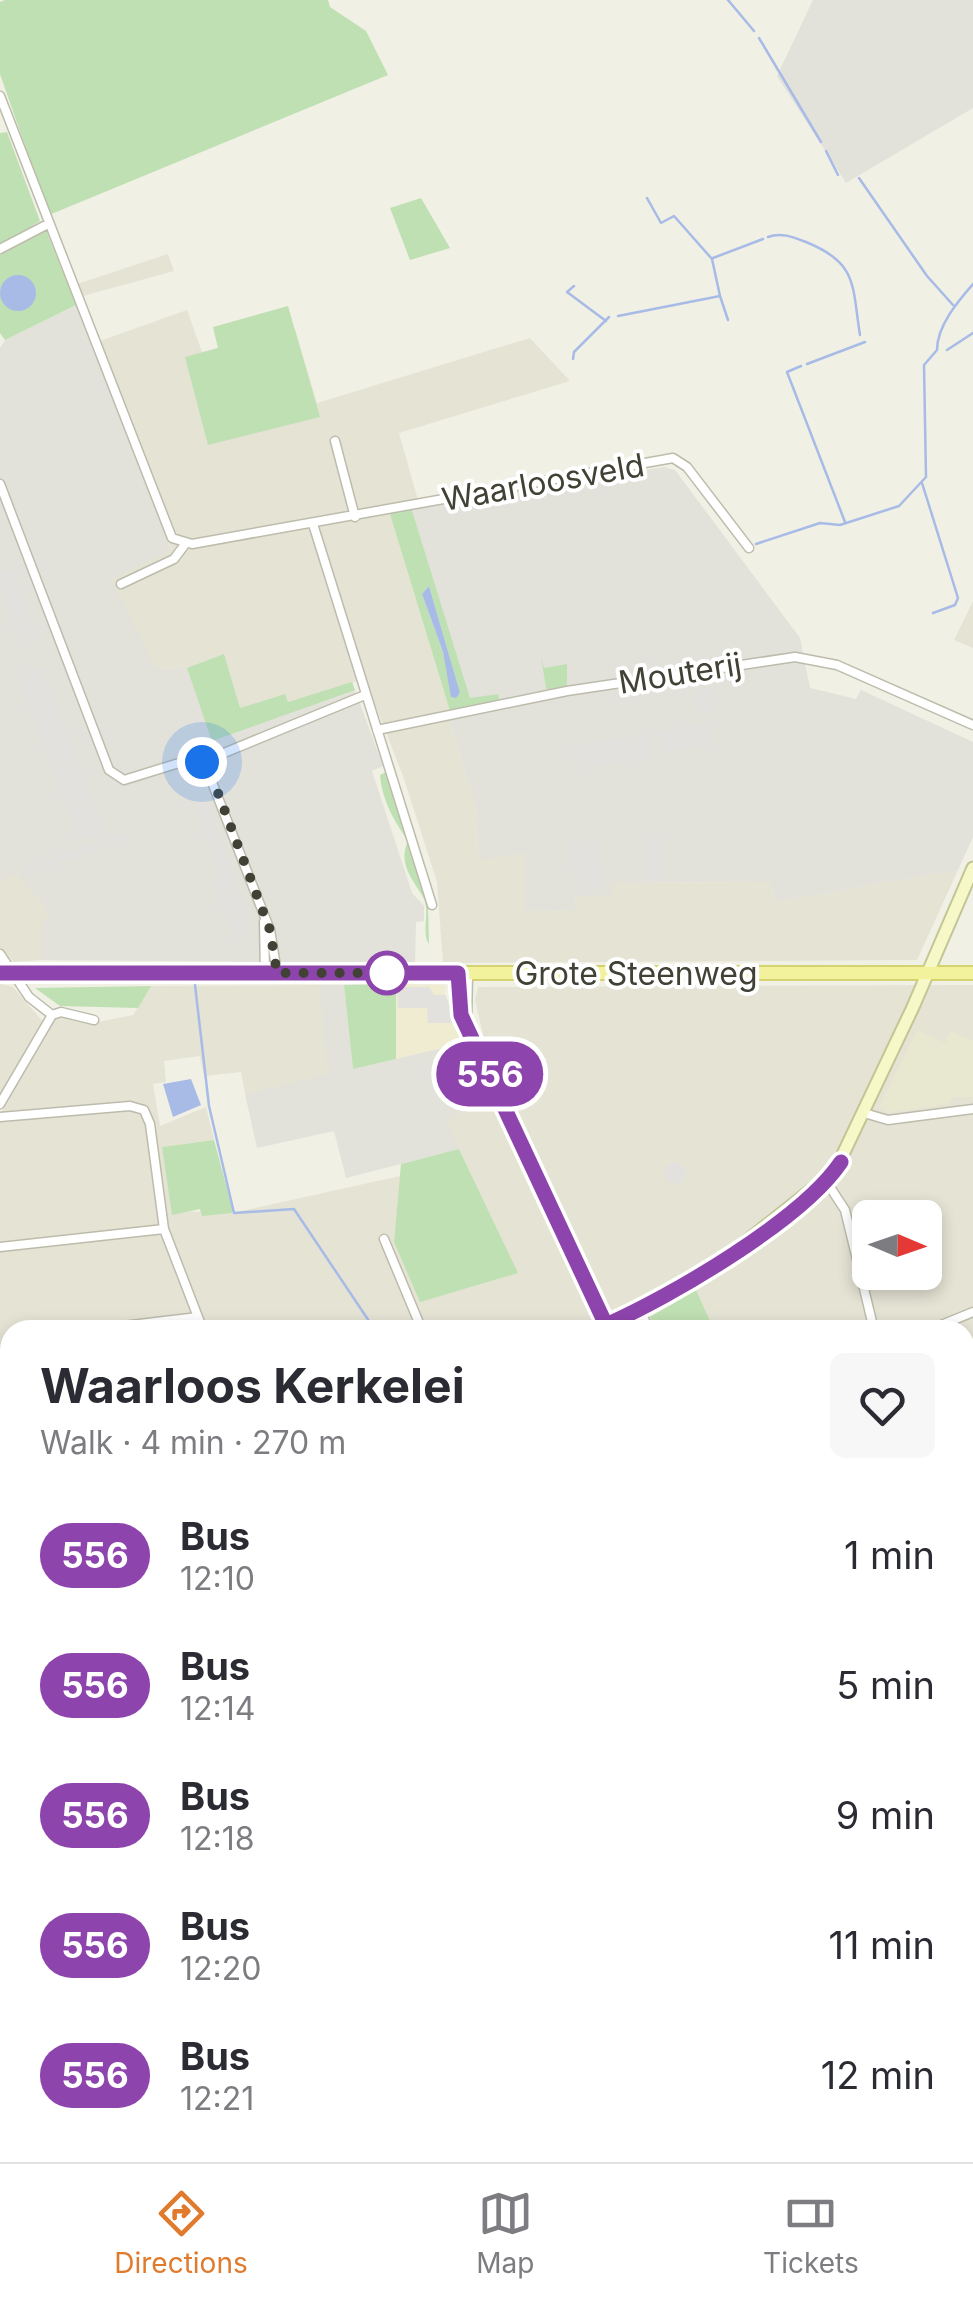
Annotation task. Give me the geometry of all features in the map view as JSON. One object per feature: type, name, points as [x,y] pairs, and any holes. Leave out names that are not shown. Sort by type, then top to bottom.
[{"type":"main road","name":"Grote Steenweg","points":[[8,973],[973,973]]},
{"type":"street","points":[[0,96],[172,538],[186,543]]},
{"type":"street","points":[[0,249],[48,224]]},
{"type":"street","points":[[334,442],[355,516]]},
{"type":"street","name":"Waarloosveld","points":[[122,584],[174,559],[186,543],[313,524],[672,458],[686,467],[749,548]]},
{"type":"street","points":[[0,484],[109,770],[124,780],[183,760],[202,762],[365,695]]},
{"type":"street","points":[[313,524],[432,905]]},
{"type":"street","name":"Mouterij","points":[[377,730],[568,691],[795,657],[836,665],[973,725]]},
{"type":"street","points":[[202,762],[210,772],[264,918],[271,973]]},
{"type":"street","points":[[617,1320],[718,1264],[826,1181],[841,1162],[973,868]]},
{"type":"street","points":[[0,954],[8,973],[52,1015]]},
{"type":"street","points":[[463,973],[461,1015],[604,1320]]},
{"type":"street","points":[[0,1104],[52,1015],[61,1012],[94,1020]]},
{"type":"street","points":[[0,1117],[140,1107],[150,1124],[164,1229],[199,1320]]},
{"type":"street","points":[[864,1113],[888,1120],[973,1110]]},
{"type":"street","points":[[826,1181],[845,1210],[872,1320]]},
{"type":"street","points":[[0,1247],[164,1229]]},
{"type":"street","points":[[384,1239],[418,1320]]},
{"type":"street","points":[[640,1310],[644,1320]]},
{"type":"street","points":[[173,1320],[198,1317]]},
{"type":"shaded area","points":[[813,0],[973,0],[973,108],[846,183],[777,76]]},
{"type":"shaded area","points":[[168,254],[174,271],[83,296],[77,284]]},
{"type":"shaded area","points":[[76,305],[171,550],[111,580],[157,669],[187,668],[224,654],[240,708],[285,694],[288,702],[352,682],[383,766],[372,771],[412,893],[424,906],[424,921],[416,922],[415,963],[40,960],[42,922],[50,916],[17,872],[0,883],[0,348],[5,340]]},
{"type":"shaded area","points":[[187,310],[202,352],[295,329],[317,403],[530,338],[570,381],[399,433],[418,500],[389,511],[475,805],[479,859],[525,853],[526,911],[576,910],[575,895],[610,896],[611,883],[771,882],[776,902],[958,870],[917,960],[443,963],[437,882],[403,776],[365,679],[287,702],[284,694],[240,708],[224,654],[187,668],[157,669],[110,580],[171,549],[100,341]]},
{"type":"shaded area","points":[[664,467],[675,470],[800,638],[810,688],[856,699],[861,690],[973,742],[973,837],[958,870],[776,902],[771,882],[612,883],[611,896],[575,896],[576,910],[525,911],[525,853],[479,860],[475,805],[450,711],[500,703],[497,694],[470,699],[411,507]]},
{"type":"shaded area","points":[[11,569],[37,639],[22,644],[0,587],[0,573]]},
{"type":"shaded area","points":[[973,601],[973,648],[954,640]]},
{"type":"shaded area","points":[[41,665],[104,832],[80,840],[17,674]]},
{"type":"shaded area","points":[[706,687],[715,690],[715,708],[706,711],[697,708],[694,699],[697,690]]},
{"type":"shaded area","points":[[707,723],[709,745],[662,752],[659,731]]},
{"type":"shaded area","points":[[650,734],[653,757],[578,770],[574,746]]},
{"type":"shaded area","points":[[204,798],[248,919],[243,922],[248,933],[236,938],[213,881],[221,877],[195,802]]},
{"type":"shaded area","points":[[122,833],[124,839],[26,875],[23,869]]},
{"type":"shaded area","points":[[663,838],[663,879],[644,880],[644,840]]},
{"type":"shaded area","points":[[594,839],[604,887],[579,890],[569,843]]},
{"type":"shaded area","points":[[17,871],[50,916],[40,960],[14,962],[0,948],[0,883]]},
{"type":"shaded area","points":[[0,984],[13,987],[44,1023],[0,1096]]},
{"type":"shaded area","points":[[396,984],[445,985],[445,995],[468,1042],[396,1059]]},
{"type":"shaded area","points":[[319,985],[329,1075],[245,1094],[241,1072],[204,1076],[200,1056],[164,1061],[166,1082],[153,1084],[160,1126],[206,1107],[214,1140],[162,1147],[175,1211],[233,1213],[400,1176],[394,1242],[517,1272],[446,1121],[492,1096],[594,1318],[608,1312],[486,1047],[475,1000],[478,987],[973,985],[973,1320],[0,1320],[0,1118],[6,1099],[57,1015],[93,1023],[133,1015],[151,986]]},
{"type":"shaded area","points":[[319,985],[344,985],[353,1069],[468,1042],[492,1096],[447,1121],[459,1149],[346,1178],[334,1131],[257,1148],[245,1094],[328,1074]]},
{"type":"shaded area","points":[[397,987],[429,987],[434,995],[445,995],[458,1023],[428,1023],[427,1008],[398,1008]]},
{"type":"shaded area","points":[[917,1030],[945,1043],[950,1031],[973,1041],[973,1097],[953,1097],[949,1104],[887,1113],[880,1105]]},
{"type":"shaded area","points":[[675,1162],[683,1165],[683,1181],[675,1184],[667,1181],[664,1173],[667,1165]]},
{"type":"green space","points":[[328,0],[330,7],[366,31],[388,75],[49,215],[0,74],[0,2]]},
{"type":"green space","points":[[7,132],[40,221],[0,246],[0,133]]},
{"type":"green space","points":[[421,198],[450,248],[410,260],[390,208]]},
{"type":"green space","points":[[46,230],[76,305],[5,340],[0,333],[0,255]]},
{"type":"green space","points":[[288,306],[320,417],[208,445],[185,357],[218,348],[213,327]]},
{"type":"green space","points":[[411,507],[470,698],[498,694],[500,703],[450,711],[389,511]],"holes":[[[429,586],[460,694],[453,698],[443,652],[422,594]]]},
{"type":"green space","points":[[224,654],[240,708],[285,694],[288,702],[352,682],[355,690],[212,741],[187,668]]},
{"type":"green space","points":[[541,656],[544,668],[567,664],[567,687],[551,691],[546,688]]},
{"type":"green space","points":[[379,748],[428,904],[429,944],[424,899],[404,858],[408,841],[383,794],[380,775],[386,772]]},
{"type":"green space","points":[[396,984],[396,1059],[353,1069],[344,985]]},
{"type":"green space","points":[[151,986],[138,1008],[60,1006],[35,988]]},
{"type":"green space","points":[[214,1140],[232,1213],[202,1216],[200,1209],[172,1215],[162,1147]]},
{"type":"green space","points":[[459,1149],[518,1273],[420,1302],[394,1242],[401,1164]]},
{"type":"green space","points":[[696,1290],[710,1320],[651,1320],[650,1317]]},
{"type":"water","points":[[18,275],[31,280],[36,293],[31,306],[18,311],[5,306],[0,293],[5,280]]},
{"type":"water","points":[[429,586],[460,693],[456,698],[451,697],[443,652],[422,594]]},
{"type":"water","points":[[191,1079],[201,1105],[173,1117],[163,1084]]},
{"type":"waterway","points":[[728,0],[754,31]]},
{"type":"waterway","points":[[759,38],[821,142]]},
{"type":"waterway","points":[[826,151],[838,175]]},
{"type":"waterway","points":[[859,178],[927,276],[953,305]]},
{"type":"waterway","points":[[647,198],[661,223],[674,216],[712,259],[720,296]]},
{"type":"waterway","points":[[768,237],[782,235],[806,242],[844,267],[853,289],[860,335]]},
{"type":"waterway","points":[[713,258],[763,239]]},
{"type":"waterway","points":[[756,544],[820,523],[840,525],[899,506],[926,477],[924,365],[937,350],[949,314],[973,284]]},
{"type":"waterway","points":[[574,286],[567,292],[606,321]]},
{"type":"waterway","points":[[618,316],[720,296],[728,320]]},
{"type":"waterway","points":[[573,359],[574,352],[609,317]]},
{"type":"waterway","points":[[947,350],[973,333]]},
{"type":"waterway","points":[[807,364],[865,342]]},
{"type":"waterway","points":[[801,366],[787,372],[845,522]]},
{"type":"waterway","points":[[922,483],[958,598],[955,605],[933,613]]},
{"type":"waterway","points":[[195,985],[209,1106],[234,1213],[294,1209],[368,1320]]},
{"type":"bus line","name":"556","points":[[0,973],[458,973],[461,1015],[604,1320]]},
{"type":"bus line","name":"556","points":[[617,1320],[747,1244],[826,1181],[841,1162]]},
{"type":"route","points":[[202,762],[210,772],[270,930],[277,973],[398,973],[387,973]]}]
